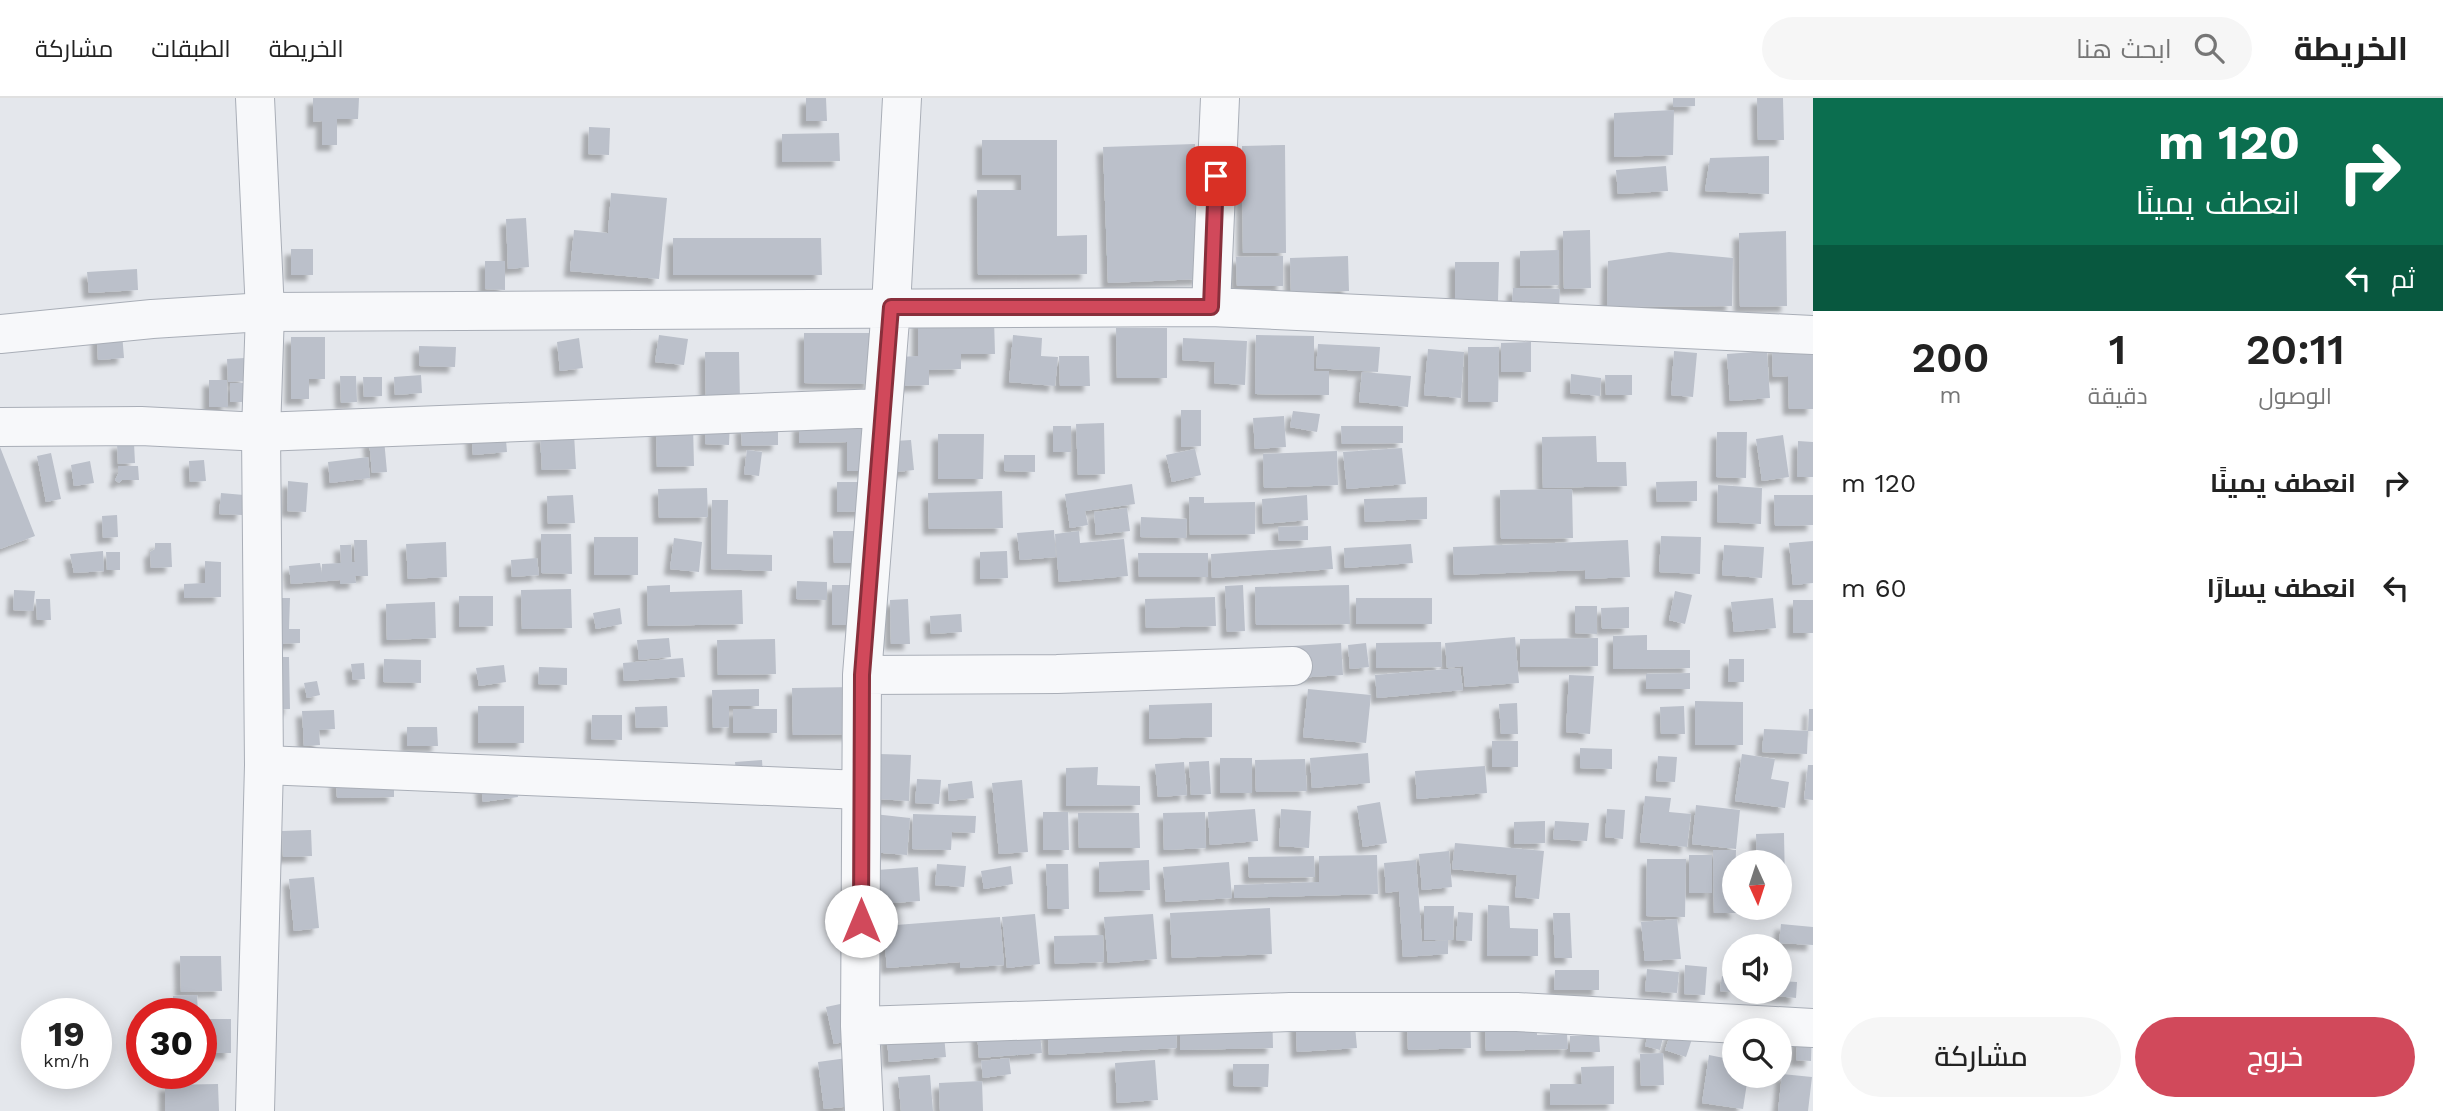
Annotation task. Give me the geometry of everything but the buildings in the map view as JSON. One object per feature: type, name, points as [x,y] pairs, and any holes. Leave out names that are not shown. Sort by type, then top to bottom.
[{"type":"street","points":[[255,98],[265,312],[261,432],[264,765],[255,1111]]},
{"type":"street","points":[[864,1111],[860,1026],[862,675],[891,307],[902,98]]},
{"type":"street","points":[[1211,307],[1220,98]]},
{"type":"street","points":[[0,334],[152,319],[265,312],[1211,307],[1813,335]]},
{"type":"street","points":[[0,427],[141,426],[261,432],[882,408]]},
{"type":"street","points":[[862,675],[1057,674],[1293,666]]},
{"type":"street","points":[[264,765],[861,790]]},
{"type":"street","points":[[860,1026],[1290,1012],[1517,1012],[1813,1028]]},
{"type":"route","points":[[861,921],[863,647],[891,307],[1211,307],[1216,176]]}]
